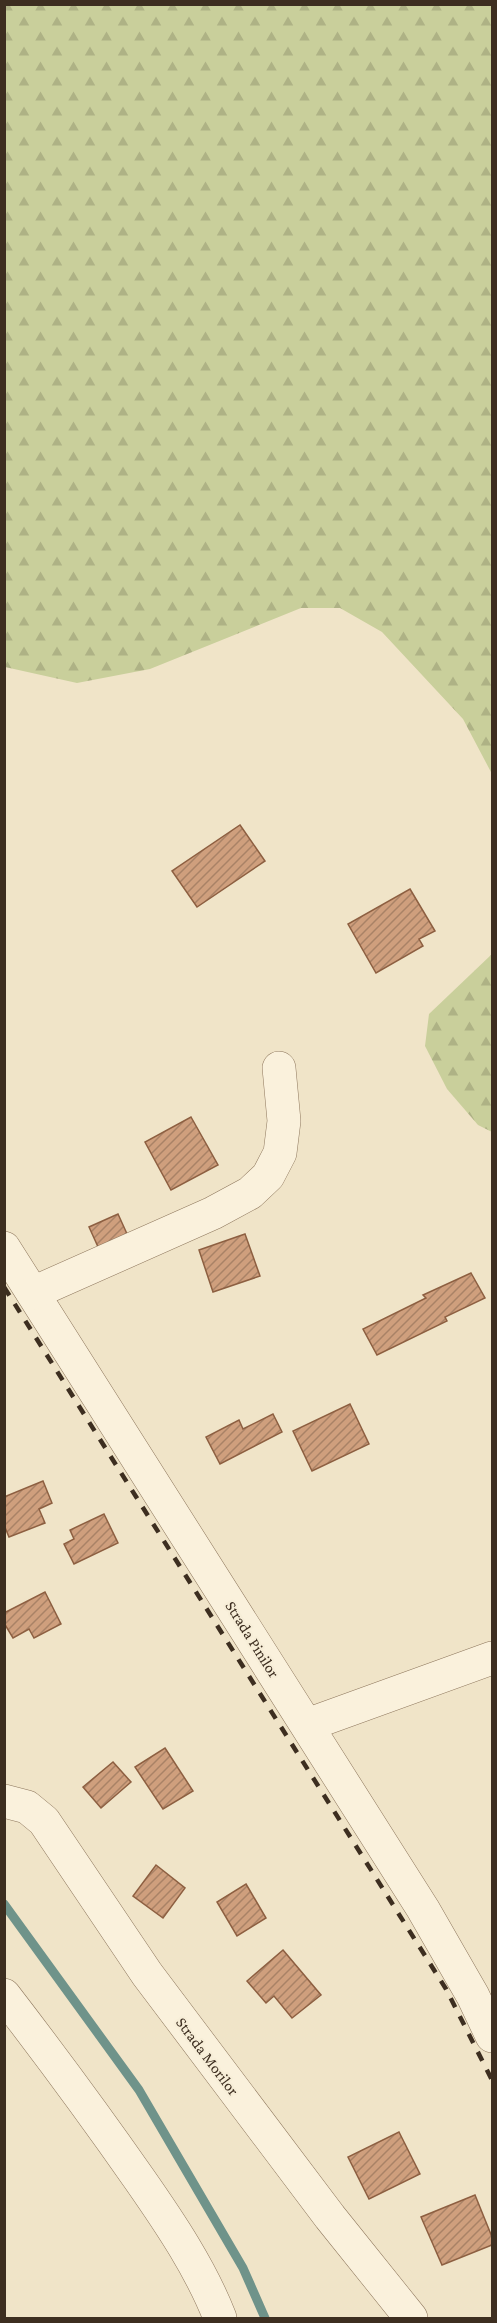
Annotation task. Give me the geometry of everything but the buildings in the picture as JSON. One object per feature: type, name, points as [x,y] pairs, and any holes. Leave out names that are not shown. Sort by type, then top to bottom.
[{"type":"street","points":[[33,1293],[213,1213],[250,1193],[268,1176],[280,1153],[284,1121],[279,1068]]},
{"type":"street","name":"Strada Pinilor","points":[[4,1248],[423,1909],[473,1996],[492,2036]]},
{"type":"street","points":[[307,1725],[492,1658]]},
{"type":"street","name":"Strada Morilor","points":[[4,1801],[27,1807],[44,1821],[147,1974],[330,2217],[411,2319]]},
{"type":"street","points":[[4,1995],[93,2113],[160,2210],[211,2294],[220,2319]]},
{"type":"green space","points":[[5,4],[492,5],[492,774],[463,719],[382,632],[340,608],[301,608],[150,669],[77,683],[5,667]]},
{"type":"green space","points":[[492,954],[492,1132],[478,1125],[447,1089],[425,1046],[429,1014]]},
{"type":"waterway","points":[[4,1904],[139,2090],[243,2268],[265,2318]]},
{"type":"railway","points":[[4,1287],[446,1989],[492,2080]]}]
